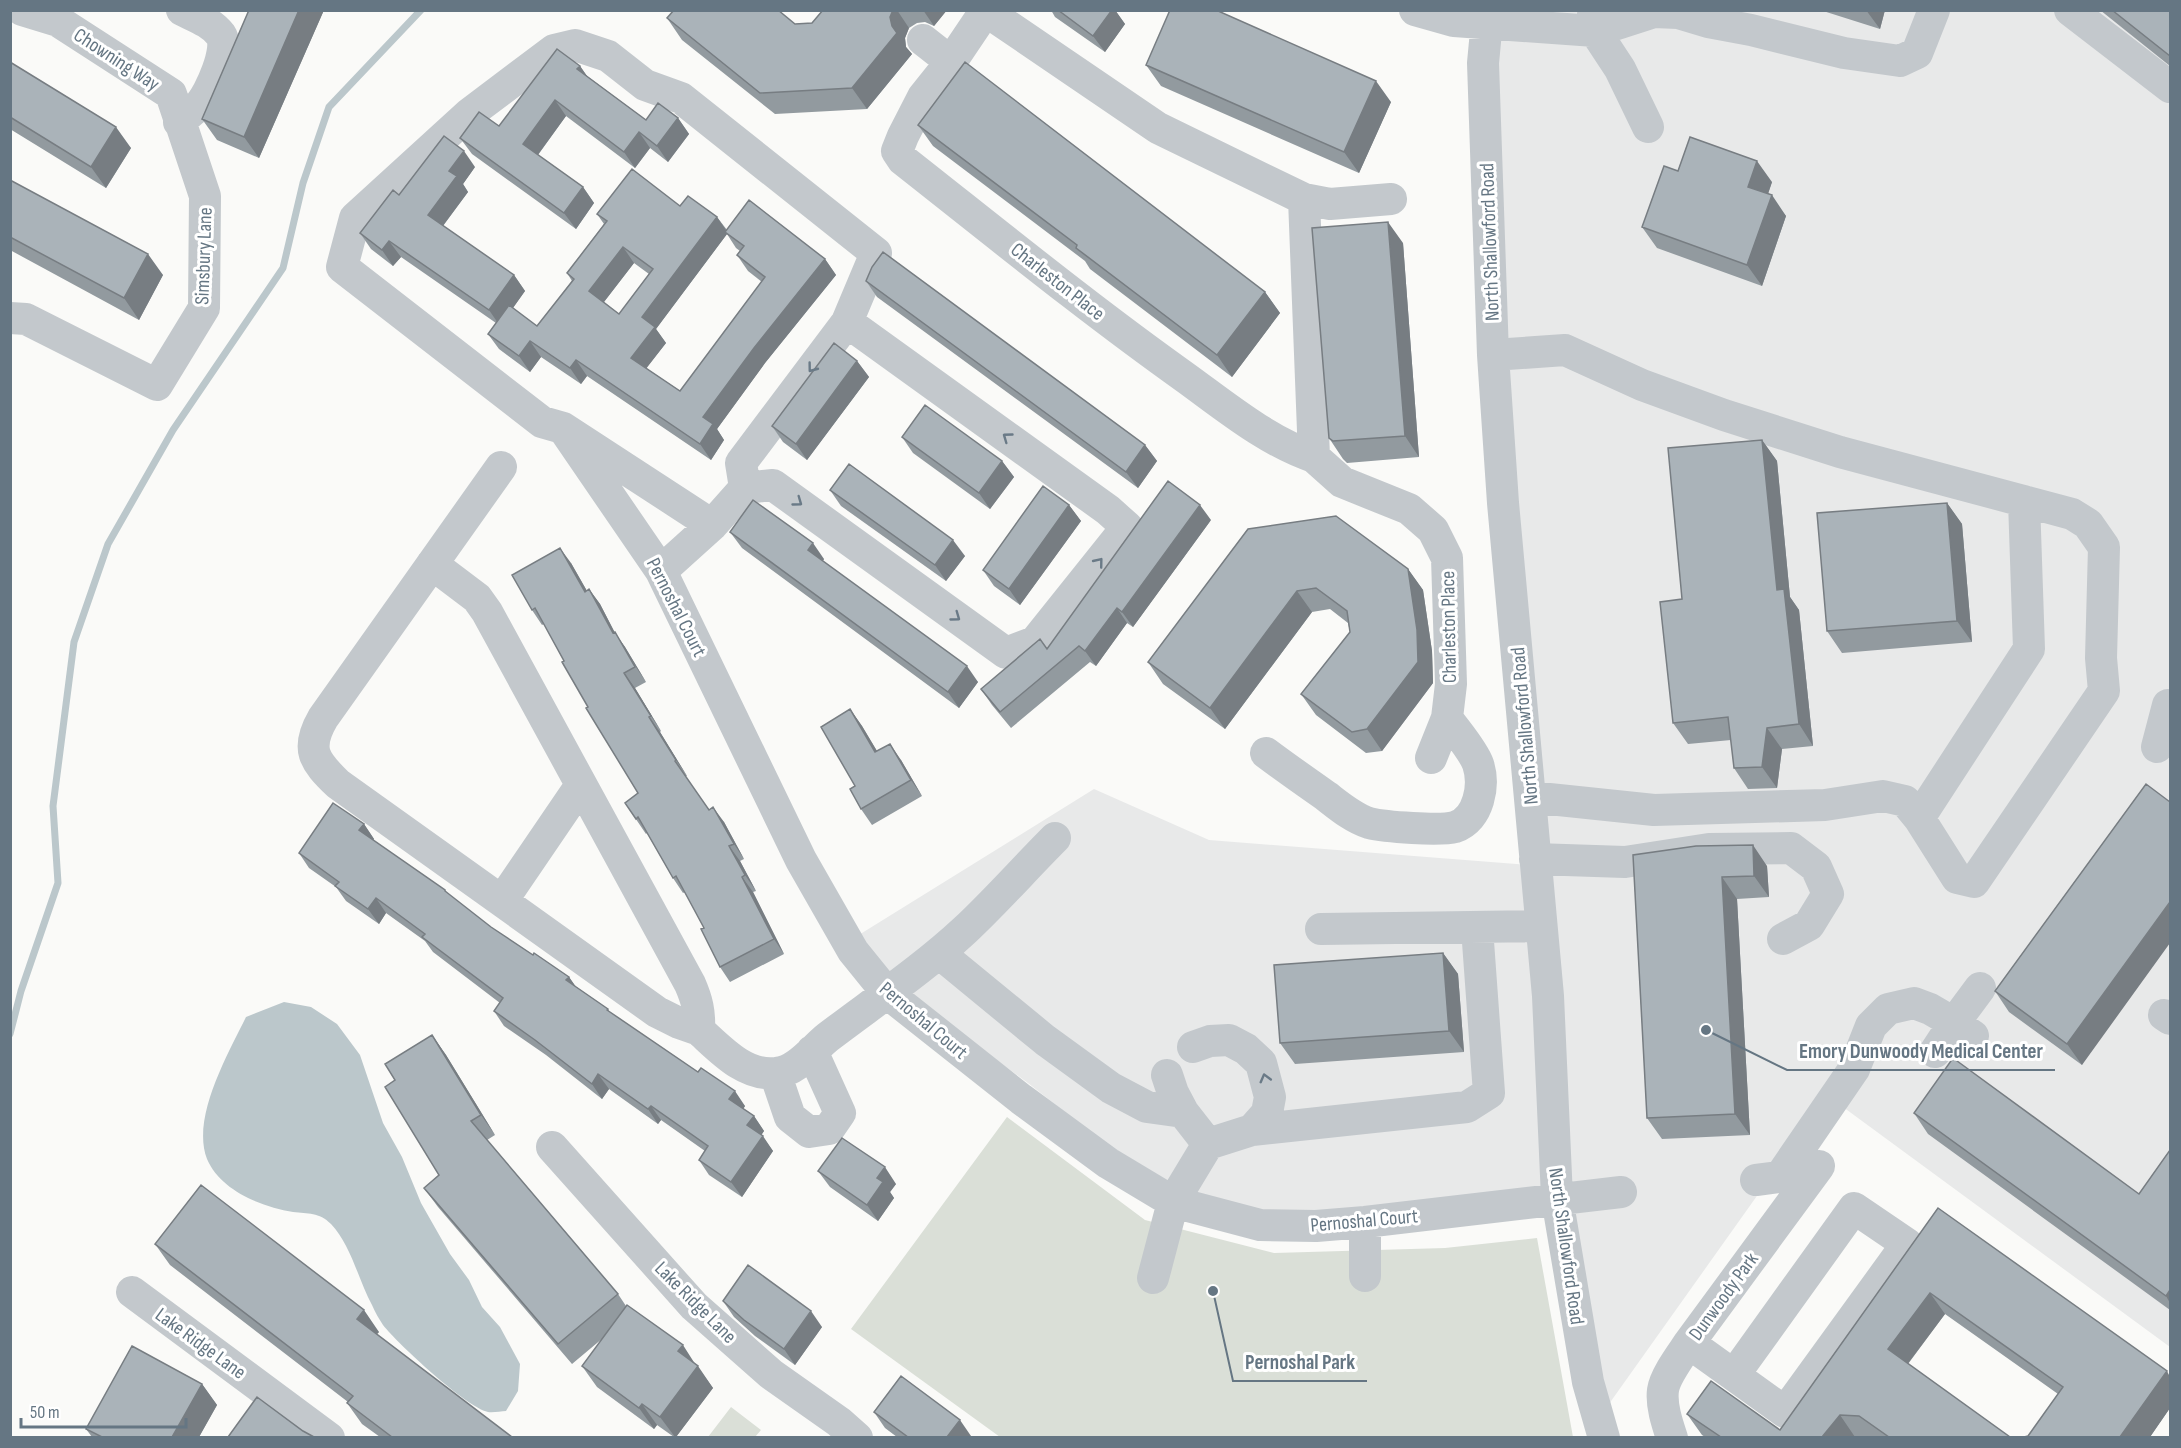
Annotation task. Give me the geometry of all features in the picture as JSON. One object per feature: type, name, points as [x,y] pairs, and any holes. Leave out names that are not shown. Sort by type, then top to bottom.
[{"type":"street","name":"Chowning Way","points":[[22,10],[58,21],[171,94],[176,111]]},
{"type":"street","points":[[176,111],[202,102],[220,62],[224,46],[222,36],[207,21],[182,10]]},
{"type":"street","points":[[1415,10],[1454,21],[1488,16],[1594,21],[1654,12],[1678,13],[1844,53],[1900,61],[1917,53],[1934,10]]},
{"type":"street","points":[[2070,10],[2170,87]]},
{"type":"street","name":"Charleston Place","points":[[1391,199],[1330,204],[1304,199],[1158,128],[986,11],[923,98],[897,151],[903,160],[1126,335],[1245,420],[1292,450],[1314,458],[1342,482],[1408,509],[1433,530],[1447,558],[1451,684],[1447,718],[1431,758]]},
{"type":"street","name":"North Shallowford Road","points":[[1488,16],[1484,63],[1493,355],[1503,503],[1548,996],[1557,1198],[1588,1382],[1604,1437]]},
{"type":"street","points":[[1594,21],[1647,127]]},
{"type":"street","points":[[923,40],[951,62]]},
{"type":"street","points":[[712,525],[563,428],[542,422],[342,267],[355,218],[469,114],[554,50],[575,45],[608,56],[645,85],[681,98],[876,253],[847,322],[741,463],[745,488]]},
{"type":"street","name":"Simsbury Lane","points":[[10,318],[26,319],[158,385],[204,308],[206,196],[176,111]]},
{"type":"street","points":[[1304,199],[1314,458]]},
{"type":"street","points":[[661,571],[712,525],[745,488],[773,485],[1006,653],[1035,642],[1127,527],[1108,510],[847,322]]},
{"type":"street","points":[[1493,355],[1565,350],[1642,385],[1724,415],[1840,452],[2072,514],[2088,524],[2104,547],[2101,658],[2104,691],[1974,882],[1957,878],[1919,818],[1905,801],[1883,796],[1825,805],[1654,810],[1530,797]]},
{"type":"street","name":"Pernoshal Court","points":[[563,428],[661,571],[801,860],[853,951],[887,993],[1050,1121],[1108,1163],[1173,1202],[1260,1225],[1316,1226],[1365,1222],[1620,1192]]},
{"type":"street","points":[[501,467],[323,718],[316,731],[313,749],[320,766],[338,784],[657,1012],[699,1030],[744,1067],[764,1074],[775,1073],[794,1066],[939,953],[966,929],[1055,838]]},
{"type":"street","points":[[1919,818],[2029,649],[2024,501]]},
{"type":"street","points":[[432,564],[471,592],[487,612],[693,991],[700,1012],[699,1030]]},
{"type":"street","points":[[2157,747],[2168,705]]},
{"type":"street","points":[[1266,753],[1352,815],[1368,823],[1445,829],[1458,826],[1472,813],[1478,804],[1482,780],[1478,762],[1447,718]]},
{"type":"street","points":[[502,901],[581,785]]},
{"type":"street","points":[[1535,859],[1625,862],[1709,849],[1791,848],[1816,867],[1828,894],[1809,925],[1783,939]]},
{"type":"street","points":[[1321,929],[1541,926]]},
{"type":"street","points":[[1153,1278],[1173,1202],[1208,1144],[1252,1130],[1467,1107],[1489,1093],[1478,928]]},
{"type":"street","points":[[939,953],[1045,1040],[1111,1088],[1147,1107],[1183,1112]]},
{"type":"street","points":[[1935,1052],[1964,1029],[1980,988]]},
{"type":"street","points":[[1756,1180],[1780,1178],[1854,1069],[1869,1012],[1914,1003],[1930,1009],[1964,1029]]},
{"type":"street","points":[[1193,1047],[1210,1041],[1229,1040],[1246,1049],[1261,1063],[1270,1097],[1267,1113],[1252,1130]]},
{"type":"street","points":[[775,1073],[790,1117],[808,1132],[829,1129],[840,1113],[812,1051]]},
{"type":"street","points":[[1167,1075],[1183,1112],[1208,1144]]},
{"type":"street","name":"Lake Ridge Lane","points":[[552,1148],[694,1306],[771,1374],[857,1437]]},
{"type":"street","name":"Dunwoody Park","points":[[1672,1437],[1666,1418],[1663,1389],[1675,1364],[1819,1166]]},
{"type":"street","points":[[1689,1343],[1734,1376],[1785,1412],[1907,1244],[1854,1208],[1734,1376]]},
{"type":"street","points":[[1365,1222],[1365,1276]]},
{"type":"street","name":"Lake Ridge Lane","points":[[132,1292],[328,1437]]},
{"type":"shaded area","points":[[1477,11],[2170,11],[2170,1347],[1828,1096],[1599,1418],[1557,1184],[1322,1213],[1187,1208],[1028,1083],[841,946],[1094,789],[1209,840],[1542,866],[1526,594]]},
{"type":"shaded area","points":[[284,1002],[311,1007],[337,1024],[360,1055],[383,1123],[402,1157],[421,1203],[450,1254],[469,1280],[482,1307],[500,1327],[520,1364],[518,1391],[506,1411],[488,1412],[464,1399],[417,1360],[391,1334],[374,1310],[344,1242],[327,1220],[313,1214],[281,1210],[243,1195],[221,1180],[207,1159],[203,1143],[204,1125],[214,1086],[230,1049],[246,1017]]},
{"type":"shaded area","points":[[1007,1117],[1145,1220],[1274,1253],[1445,1248],[1537,1238],[1573,1437],[1000,1437],[851,1329]]},
{"type":"shaded area","points":[[731,1407],[761,1430],[755,1437],[708,1437]]},
{"type":"building","points":[[249,10],[299,10],[244,137],[202,119]]},
{"type":"building","points":[[674,10],[778,10],[795,24],[812,23],[823,10],[893,10],[890,17],[897,33],[852,88],[760,93],[667,18]]},
{"type":"building","points":[[1058,10],[1112,10],[1093,36]]},
{"type":"building","points":[[1170,10],[1216,10],[1376,81],[1344,152],[1146,65]]},
{"type":"building","points":[[2112,10],[2170,10],[2170,56]]},
{"type":"building","points":[[557,49],[580,66],[577,69],[646,120],[658,103],[678,118],[657,146],[639,132],[624,152],[555,100],[523,144],[583,187],[564,213],[460,138],[479,112],[499,126]]},
{"type":"building","points":[[10,62],[116,127],[91,167],[10,117]]},
{"type":"building","points":[[965,62],[1265,292],[1217,355],[1076,248],[1077,245],[918,125]]},
{"type":"building","points":[[444,136],[464,151],[449,171],[457,176],[428,215],[514,275],[489,310],[389,241],[382,250],[360,233],[393,190],[399,195]]},
{"type":"building","points":[[1690,137],[1757,161],[1748,187],[1772,195],[1747,265],[1642,227],[1664,166],[1678,171]]},
{"type":"building","points":[[632,169],[680,206],[688,196],[717,217],[642,317],[655,327],[631,358],[680,391],[765,277],[737,255],[744,246],[725,232],[749,200],[825,259],[754,348],[703,417],[713,424],[700,444],[576,360],[570,368],[530,341],[519,356],[488,334],[509,305],[537,326],[574,279],[567,273],[607,221],[597,214]],"holes":[[[623,247],[653,269],[619,314],[589,291]]]},
{"type":"building","points":[[10,180],[148,254],[124,298],[10,237]]},
{"type":"building","points":[[1388,222],[1405,436],[1333,441],[1329,438],[1312,228]]},
{"type":"building","points":[[883,252],[1145,445],[1126,472],[866,281],[872,267]]},
{"type":"building","points":[[834,343],[857,361],[796,444],[772,426]]},
{"type":"building","points":[[925,405],[1002,461],[979,493],[902,437]]},
{"type":"building","points":[[1762,440],[1777,590],[1784,589],[1799,724],[1767,728],[1762,767],[1734,768],[1728,717],[1673,723],[1660,602],[1682,599],[1668,448]]},
{"type":"building","points":[[849,464],[953,540],[935,565],[830,490]]},
{"type":"building","points":[[1168,481],[1200,505],[1122,612],[1117,608],[1085,651],[1079,646],[1000,712],[981,689],[1040,639],[1047,649]]},
{"type":"building","points":[[1043,486],[1069,505],[1009,589],[983,570]]},
{"type":"building","points":[[753,500],[813,543],[808,550],[967,666],[948,692],[730,532]]},
{"type":"building","points":[[1947,503],[1957,621],[1827,631],[1817,513]]},
{"type":"building","points":[[1336,516],[1408,569],[1417,630],[1418,662],[1367,729],[1352,732],[1301,694],[1350,632],[1347,611],[1316,588],[1297,591],[1210,708],[1148,662],[1248,529]]},
{"type":"building","points":[[560,548],[585,592],[589,589],[635,667],[624,673],[651,716],[649,717],[675,761],[709,810],[713,807],[734,844],[729,846],[745,875],[742,877],[774,939],[720,967],[701,929],[704,928],[676,876],[673,878],[638,817],[636,819],[625,803],[638,793],[586,708],[588,707],[535,608],[532,610],[512,575]]},
{"type":"building","points":[[850,709],[875,752],[890,744],[911,780],[861,809],[850,789],[855,786],[821,727]]},
{"type":"building","points":[[2146,784],[2170,802],[2170,902],[2067,1044],[1995,991]]},
{"type":"building","points":[[333,803],[364,824],[359,830],[445,890],[491,927],[569,977],[566,980],[698,1072],[701,1068],[735,1091],[729,1099],[754,1116],[747,1125],[763,1136],[731,1182],[699,1160],[708,1146],[651,1106],[648,1109],[598,1074],[592,1084],[494,1011],[503,998],[422,937],[425,934],[376,898],[368,909],[335,886],[339,882],[299,853]]},
{"type":"building","points":[[1753,845],[1754,876],[1722,877],[1735,1114],[1647,1118],[1633,855],[1696,846]]},
{"type":"building","points":[[1443,953],[1449,1031],[1280,1043],[1274,965]]},
{"type":"building","points":[[432,1035],[481,1115],[471,1121],[618,1294],[558,1344],[424,1188],[439,1175],[385,1087],[395,1080],[385,1064]]},
{"type":"building","points":[[1953,1058],[2139,1194],[2170,1150],[2170,1290],[2166,1296],[1914,1113]]},
{"type":"building","points":[[842,1138],[885,1167],[877,1178],[883,1182],[867,1205],[818,1171]]},
{"type":"building","points":[[201,1185],[364,1310],[357,1319],[512,1437],[392,1437],[347,1403],[353,1396],[155,1244]]},
{"type":"building","points":[[1938,1208],[2167,1371],[2120,1437],[2024,1437],[2028,1436],[2063,1387],[1930,1293],[1888,1349],[2010,1437],[1889,1437],[1859,1416],[1840,1415],[1822,1437],[1721,1437],[1687,1414],[1711,1381],[1780,1430]]},
{"type":"building","points":[[748,1265],[811,1311],[784,1349],[744,1320],[723,1301]]},
{"type":"building","points":[[627,1305],[683,1345],[678,1351],[698,1366],[660,1417],[642,1404],[639,1408],[582,1366]]},
{"type":"building","points":[[132,1346],[202,1384],[172,1437],[102,1437],[86,1429]]},
{"type":"building","points":[[901,1376],[960,1420],[947,1437],[908,1437],[874,1412]]},
{"type":"building","points":[[257,1397],[303,1431],[314,1437],[228,1437]]},
{"type":"waterway","points":[[10,1034],[21,991],[58,883],[53,806],[74,642],[108,544],[173,430],[283,268],[303,183],[329,107],[421,10]]},
{"type":"place","name":"Emory Dunwoody Medical Center","points":[[1706,1030]]},
{"type":"place","name":"Pernoshal Park","points":[[1213,1291]]}]
